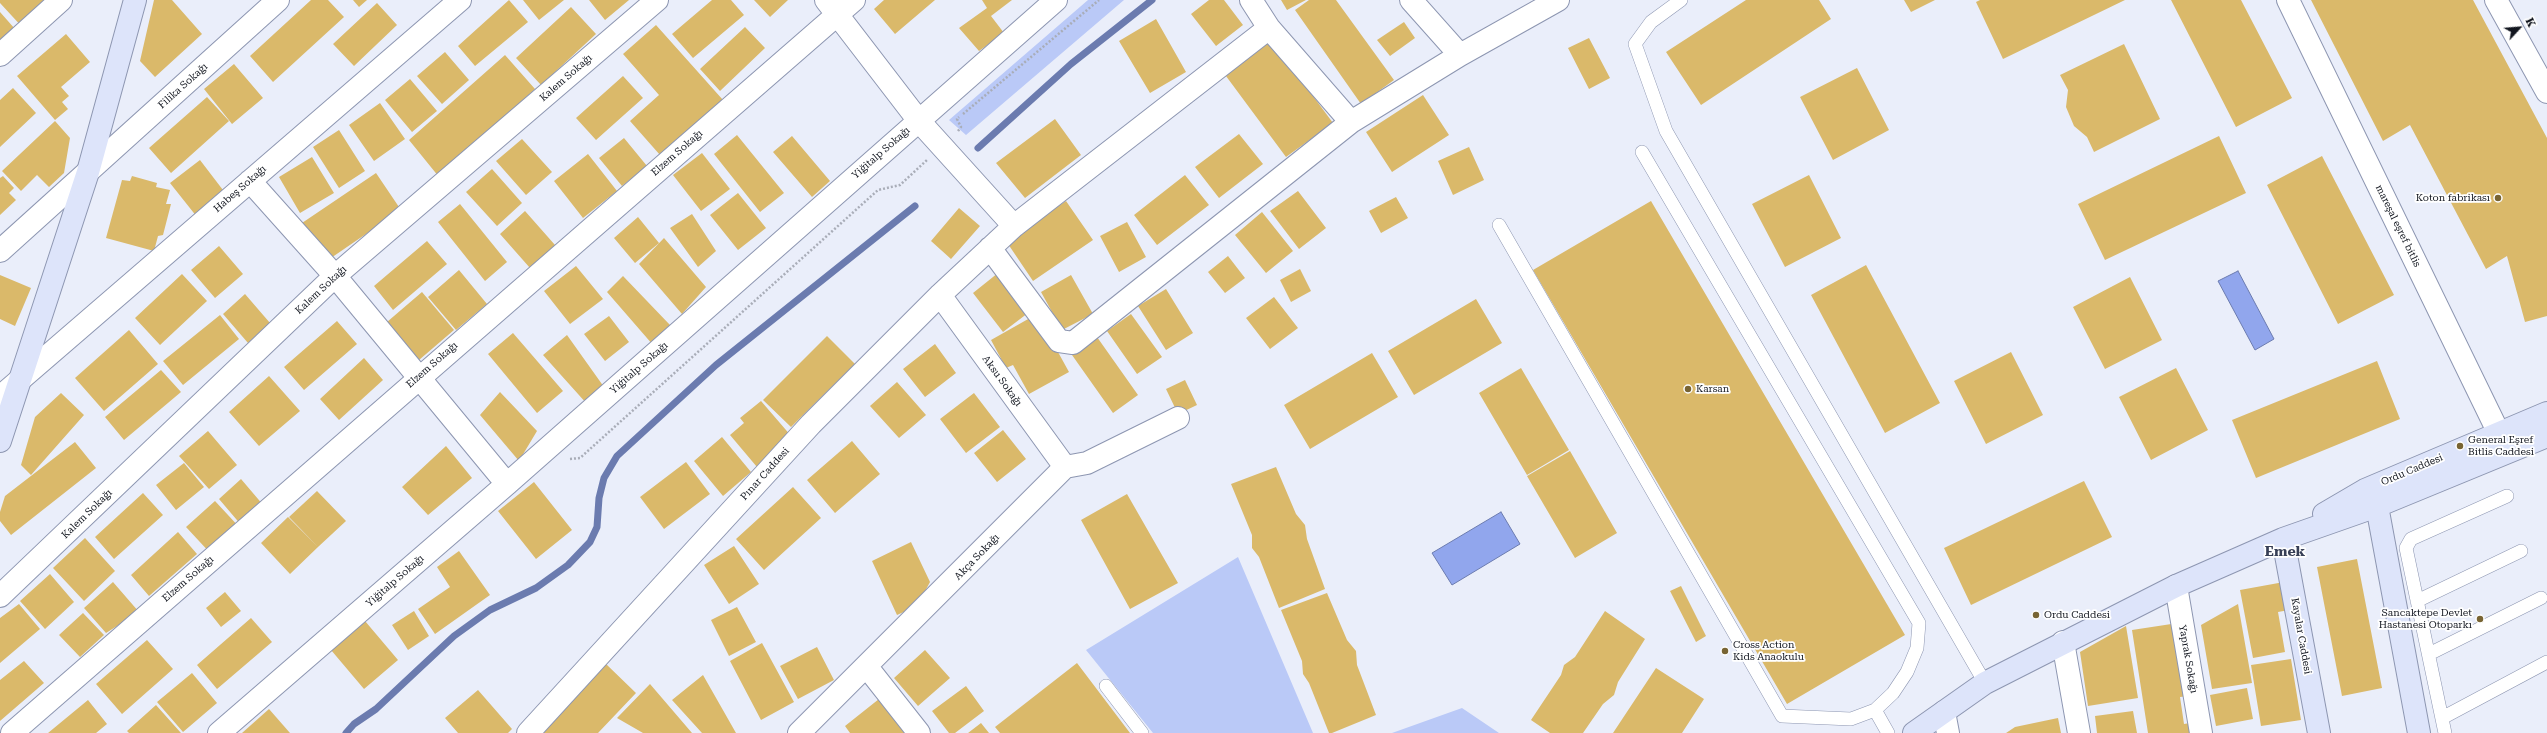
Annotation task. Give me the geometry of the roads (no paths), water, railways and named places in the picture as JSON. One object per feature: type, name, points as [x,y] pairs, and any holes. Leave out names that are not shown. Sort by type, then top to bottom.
[{"type":"main road","points":[[0,441],[88,172],[135,0]]},
{"type":"main road","name":"Ordu Caddesi","points":[[1914,733],[1946,723],[1985,683],[2062,642],[2176,586],[2371,498],[2504,443],[2547,413]]},
{"type":"main road","name":"Ordu Caddesi","points":[[2504,443],[2547,436]]},
{"type":"main road","points":[[2371,498],[2419,733]]},
{"type":"main road","name":"Kayalar Caddesi","points":[[2283,539],[2319,733]]},
{"type":"street","points":[[0,54],[61,0]]},
{"type":"street","name":"Filika Sokağı","points":[[0,251],[278,0]]},
{"type":"street","name":"Habeş Sokağı","points":[[0,397],[20,378],[460,0]]},
{"type":"street","name":"Kalem Sokağı","points":[[0,596],[335,276],[657,0]]},
{"type":"street","name":"Elzem Sokağı","points":[[12,733],[417,378],[832,7],[854,0]]},
{"type":"street","name":"Yiğitalp Sokağı","points":[[219,733],[507,484],[1056,0]]},
{"type":"street","points":[[1251,0],[1269,28],[1351,122]]},
{"type":"street","points":[[1411,0],[1460,55]]},
{"type":"street","points":[[990,248],[1059,341],[1073,342],[1351,122],[1460,55],[1558,0]]},
{"type":"street","name":"mareşal eşref bitlis","points":[[2288,0],[2504,443]]},
{"type":"street","points":[[2496,0],[2547,92]]},
{"type":"street","points":[[832,7],[918,121],[1014,226]]},
{"type":"street","name":"Pınar Caddesi","points":[[528,733],[811,424],[940,295],[1014,226],[1269,28]]},
{"type":"street","points":[[250,181],[335,276],[417,378],[507,484]]},
{"type":"street","name":"Aksu Sokağı","points":[[940,295],[1065,467]]},
{"type":"street","points":[[1065,467],[1087,463],[1178,418]]},
{"type":"street","name":"Akça Sokağı","points":[[799,733],[867,667],[1065,467]]},
{"type":"street","name":"Yaprak Sokağı","points":[[2176,586],[2201,733]]},
{"type":"street","points":[[2062,642],[2079,733]]},
{"type":"street","points":[[867,667],[919,733]]},
{"type":"lane","points":[[1681,0],[1651,22],[1635,44],[1666,131],[1985,683]]},
{"type":"lane","points":[[1499,225],[1782,716],[1851,718],[1875,710],[1893,694],[1907,672],[1916,648],[1919,623],[1642,152]]},
{"type":"lane","points":[[2445,733],[2406,548],[2411,539],[2507,496]]},
{"type":"lane","points":[[2417,601],[2521,551]]},
{"type":"lane","points":[[2428,654],[2541,598]]},
{"type":"lane","points":[[2442,718],[2547,662]]},
{"type":"lane","points":[[1106,686],[1142,733]]},
{"type":"lane","points":[[1875,710],[1888,733]]},
{"type":"waterway","points":[[978,148],[1071,64],[1152,0]]},
{"type":"waterway","points":[[346,733],[354,724],[376,709],[454,636],[490,610],[536,588],[568,565],[590,542],[597,527],[599,498],[604,478],[617,456],[716,365],[915,206]]},
{"type":"place","name":"Koton fabrikası","points":[[2498,198]]},
{"type":"place","name":"Karsan","points":[[1688,389]]},
{"type":"place","name":"General Eşref Bitlis Caddesi","points":[[2460,446]]},
{"type":"place","name":"Ordu Caddesi","points":[[2036,615]]},
{"type":"place","name":"Sancaktepe Devlet Hastanesi Otoparkı","points":[[2480,619]]},
{"type":"place","name":"Cross Action Kids Anaokulu","points":[[1725,651]]},
{"type":"district","name":"Emek","points":[[2285,552]]}]
